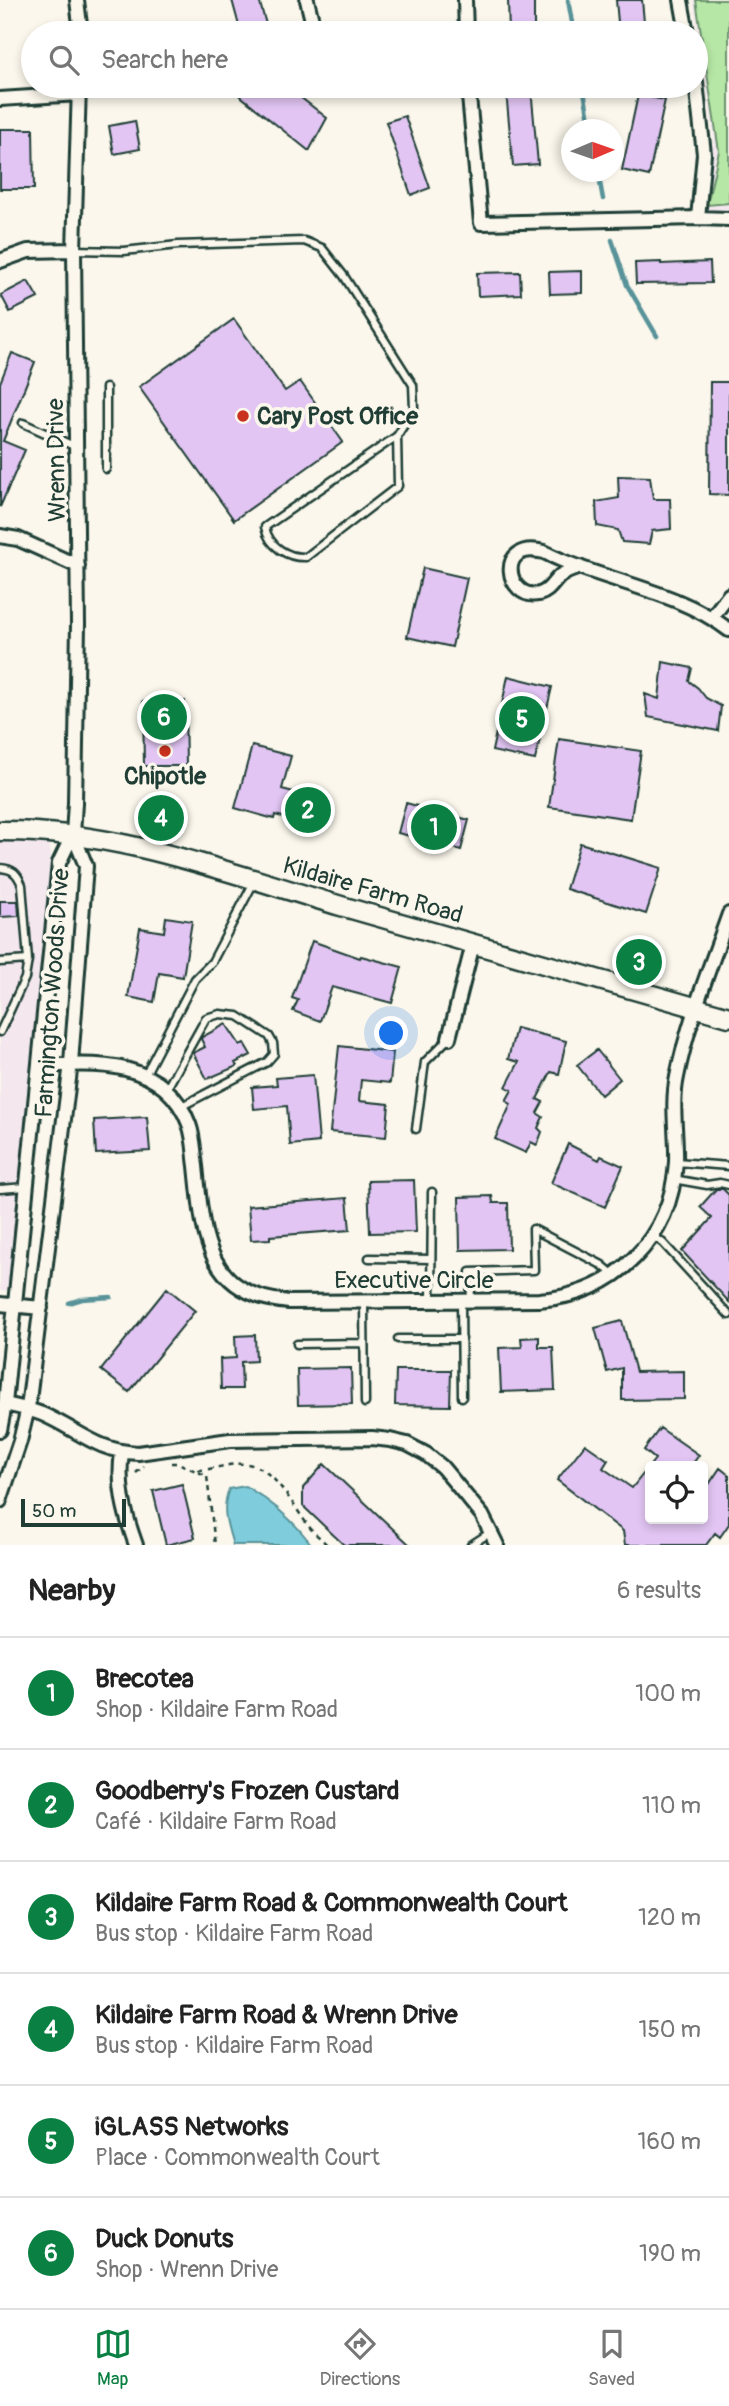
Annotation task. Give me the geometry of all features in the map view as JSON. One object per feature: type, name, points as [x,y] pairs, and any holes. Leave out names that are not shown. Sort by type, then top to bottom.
[{"type":"main road","name":"Kildaire Farm Road","points":[[0,831],[73,834],[172,853],[255,880],[729,1017]]},
{"type":"street","points":[[77,0],[80,21]]},
{"type":"street","points":[[307,0],[312,21]]},
{"type":"street","points":[[465,0],[466,21]]},
{"type":"street","points":[[681,0],[685,21]]},
{"type":"street","points":[[0,99],[21,97]]},
{"type":"street","name":"Wrenn Drive","points":[[73,834],[78,566],[74,250],[79,98]]},
{"type":"street","points":[[469,98],[481,223],[729,219]]},
{"type":"street","points":[[698,98],[704,155],[698,218]]},
{"type":"street","points":[[0,261],[28,251],[74,250]]},
{"type":"street","points":[[0,536],[18,539],[78,566]]},
{"type":"street","points":[[580,567],[559,576],[549,590],[538,594],[527,593],[511,579],[512,559],[519,552],[532,549],[688,606],[712,617],[729,630]]},
{"type":"street","points":[[712,617],[729,595]]},
{"type":"street","name":"Farmington Woods Drive","points":[[0,1501],[18,1451],[28,1408],[71,1063],[86,866],[73,834]]},
{"type":"street","name":"Farmington Woods Drive","points":[[0,1430],[5,1404],[59,863],[73,834]]},
{"type":"street","name":"Executive Circle","points":[[39,1067],[71,1063],[99,1064],[145,1075],[166,1090],[189,1124],[206,1243],[225,1274],[254,1295],[280,1302],[557,1299],[575,1295],[614,1275],[640,1252],[653,1236],[668,1205],[676,1162],[676,1079],[696,1007],[729,914]]},
{"type":"street","points":[[449,1038],[473,944]]},
{"type":"street","points":[[0,1304],[41,1308]]},
{"type":"street","points":[[5,1404],[28,1408],[109,1450],[122,1453],[230,1440],[372,1438],[407,1444],[442,1467],[468,1496],[497,1545]]},
{"type":"street","points":[[122,1453],[121,1490],[136,1545]]},
{"type":"lane","points":[[74,250],[124,251],[178,245],[304,241],[322,248],[344,276],[413,385],[414,409],[397,436],[265,527],[265,532],[281,552],[294,558],[306,557],[398,486],[397,436]]},
{"type":"lane","points":[[106,388],[106,469]]},
{"type":"lane","points":[[23,423],[76,447]]},
{"type":"lane","points":[[0,1032],[25,978],[28,960],[22,885],[18,875],[11,869],[1,868]]},
{"type":"lane","points":[[145,1075],[195,979],[212,961],[255,880]]},
{"type":"lane","points":[[0,962],[28,960]]},
{"type":"lane","points":[[166,1090],[206,1018],[220,1014],[238,1016],[270,1036],[274,1054],[267,1062],[180,1107]]},
{"type":"lane","points":[[416,1129],[425,1062],[449,1038]]},
{"type":"lane","points":[[676,1162],[729,1166]]},
{"type":"lane","points":[[673,1179],[707,1185],[729,1185]]},
{"type":"lane","points":[[0,1189],[27,1187]]},
{"type":"lane","points":[[431,1301],[432,1192]]},
{"type":"lane","points":[[463,1397],[462,1339],[470,1272],[534,1270],[533,1229],[602,1265],[614,1275]]},
{"type":"lane","points":[[653,1236],[663,1243],[729,1315]]},
{"type":"lane","points":[[369,1258],[431,1259]]},
{"type":"lane","points":[[364,1302],[365,1403]]},
{"type":"lane","points":[[398,1339],[462,1339]]},
{"type":"lane","points":[[297,1344],[364,1343]]},
{"type":"lane","points":[[471,1545],[491,1532]]},
{"type":"path","points":[[162,1463],[178,1463],[207,1476],[215,1545]]},
{"type":"path","points":[[136,1473],[144,1466],[153,1464]]},
{"type":"path","points":[[198,1471],[248,1464],[258,1467],[279,1485],[312,1530],[327,1545]]},
{"type":"shaded area","points":[[693,0],[729,0],[729,219],[698,218],[714,138],[708,98],[708,21],[696,21]]},
{"type":"shaded area","points":[[0,831],[48,832],[53,873],[9,1291],[0,1291]]},
{"type":"green space","points":[[696,0],[729,0],[729,203],[707,205],[719,151],[708,79],[708,21],[699,21]]},
{"type":"water","points":[[245,1486],[281,1512],[312,1545],[233,1545],[225,1503],[229,1489]]},
{"type":"building","points":[[232,0],[259,0],[265,21],[238,21]]},
{"type":"building","points":[[508,0],[534,0],[534,21],[509,21]]},
{"type":"building","points":[[616,0],[642,0],[644,21],[618,21]]},
{"type":"building","points":[[243,98],[301,98],[327,118],[309,151]]},
{"type":"building","points":[[507,98],[532,98],[538,164],[513,166]]},
{"type":"building","points":[[637,98],[665,100],[649,176],[624,170]]},
{"type":"building","points":[[405,116],[430,188],[411,195],[386,122]]},
{"type":"building","points":[[135,121],[140,149],[114,154],[109,126]]},
{"type":"building","points":[[0,129],[33,129],[34,189],[0,189]]},
{"type":"building","points":[[710,262],[711,283],[636,284],[635,263]]},
{"type":"building","points":[[582,271],[582,293],[550,294],[549,272]]},
{"type":"building","points":[[520,272],[521,294],[478,296],[477,273]]},
{"type":"building","points":[[28,281],[38,298],[10,312],[1,295]]},
{"type":"building","name":"Cary Post Office","points":[[234,319],[285,391],[300,381],[343,442],[234,520],[139,387]]},
{"type":"building","points":[[12,353],[35,362],[3,441],[25,450],[0,507],[0,383]]},
{"type":"building","points":[[710,382],[729,382],[729,495],[709,494]]},
{"type":"building","points":[[618,476],[650,477],[653,499],[670,499],[671,529],[652,531],[649,544],[622,542],[618,530],[597,526],[596,502],[619,498]]},
{"type":"building","points":[[423,568],[467,578],[452,647],[407,637]]},
{"type":"building","points":[[663,662],[692,668],[689,681],[706,698],[721,706],[718,731],[648,717],[645,694],[659,699]]},
{"type":"building","points":[[508,676],[552,687],[535,760],[492,751]]},
{"type":"building","points":[[143,701],[185,701],[186,766],[144,766]]},
{"type":"building","points":[[559,739],[641,751],[631,819],[549,807]]},
{"type":"building","points":[[252,746],[291,756],[282,789],[324,800],[317,826],[275,815],[274,819],[235,808]]},
{"type":"building","points":[[406,803],[469,820],[461,850],[436,843],[436,847],[424,844],[425,840],[398,833]]},
{"type":"building","points":[[580,843],[661,868],[646,914],[566,889]]},
{"type":"building","points":[[0,901],[18,901],[19,916],[0,917]]},
{"type":"building","points":[[166,917],[192,921],[183,977],[159,973],[154,1002],[128,997],[140,928],[164,932]]},
{"type":"building","points":[[312,941],[360,958],[361,956],[402,967],[392,1003],[332,987],[320,1021],[293,1011],[298,1000],[292,998]]},
{"type":"building","points":[[226,1024],[240,1045],[244,1043],[251,1055],[235,1063],[237,1066],[207,1079],[193,1053],[205,1047],[202,1037]]},
{"type":"building","points":[[516,1028],[566,1041],[559,1074],[551,1072],[537,1099],[543,1102],[537,1113],[543,1117],[538,1128],[542,1132],[537,1145],[531,1142],[526,1153],[495,1139],[511,1104],[506,1101],[512,1090],[506,1087],[519,1062],[508,1059]]},
{"type":"building","points":[[339,1046],[393,1052],[390,1083],[361,1080],[359,1101],[389,1104],[386,1137],[330,1132]]},
{"type":"building","points":[[597,1050],[620,1079],[601,1095],[577,1065]]},
{"type":"building","points":[[313,1075],[319,1142],[290,1145],[287,1106],[254,1109],[252,1087],[277,1085],[276,1078]]},
{"type":"building","points":[[147,1117],[150,1151],[96,1154],[94,1120]]},
{"type":"building","points":[[568,1144],[599,1160],[601,1156],[623,1166],[605,1207],[551,1183]]},
{"type":"building","points":[[414,1180],[416,1232],[370,1233],[368,1181]]},
{"type":"building","points":[[716,1189],[723,1189],[729,1195],[729,1302],[682,1251],[712,1218],[700,1207]]},
{"type":"building","points":[[492,1196],[493,1203],[508,1203],[509,1249],[460,1250],[459,1197]]},
{"type":"building","points":[[347,1198],[350,1230],[251,1240],[248,1206]]},
{"type":"building","points":[[167,1288],[195,1311],[129,1392],[101,1370]]},
{"type":"building","points":[[622,1321],[636,1372],[684,1371],[684,1399],[622,1400],[622,1368],[607,1372],[595,1328]]},
{"type":"building","points":[[255,1335],[256,1361],[241,1362],[242,1389],[221,1389],[220,1359],[236,1358],[235,1336]]},
{"type":"building","points":[[539,1337],[539,1347],[553,1347],[555,1390],[501,1392],[499,1348],[522,1347],[521,1338]]},
{"type":"building","points":[[351,1368],[352,1404],[298,1405],[297,1369]]},
{"type":"building","points":[[396,1370],[451,1370],[450,1406],[395,1405]]},
{"type":"building","points":[[660,1428],[699,1455],[695,1461],[653,1461],[655,1459],[644,1450]]},
{"type":"building","points":[[585,1444],[608,1460],[603,1468],[632,1488],[645,1472],[645,1524],[708,1524],[708,1486],[720,1468],[729,1475],[729,1524],[720,1537],[715,1533],[706,1545],[625,1545],[623,1531],[557,1480]]},
{"type":"building","points":[[324,1464],[410,1545],[344,1545],[303,1506],[303,1488]]},
{"type":"building","points":[[182,1484],[195,1538],[166,1545],[153,1491]]},
{"type":"waterway","points":[[568,0],[572,21]]},
{"type":"waterway","points":[[585,98],[589,119]]},
{"type":"waterway","points":[[600,182],[603,199]]},
{"type":"waterway","points":[[612,240],[627,285],[657,336]]},
{"type":"waterway","points":[[69,1303],[82,1299],[111,1297]]},
{"type":"place","name":"Cary Post Office","points":[[243,416]]},
{"type":"place","name":"Duck Donuts","points":[[164,717]]},
{"type":"place","name":"iGLASS Networks","points":[[522,719]]},
{"type":"place","name":"Chipotle","points":[[165,751]]},
{"type":"place","name":"Goodberry's Frozen Custard","points":[[308,810]]},
{"type":"place","name":"Kildaire Farm Road & Wrenn Drive","points":[[161,818]]},
{"type":"place","name":"Brecotea","points":[[434,827]]},
{"type":"place","name":"Kildaire Farm Road & Commonwealth Court","points":[[639,962]]}]
